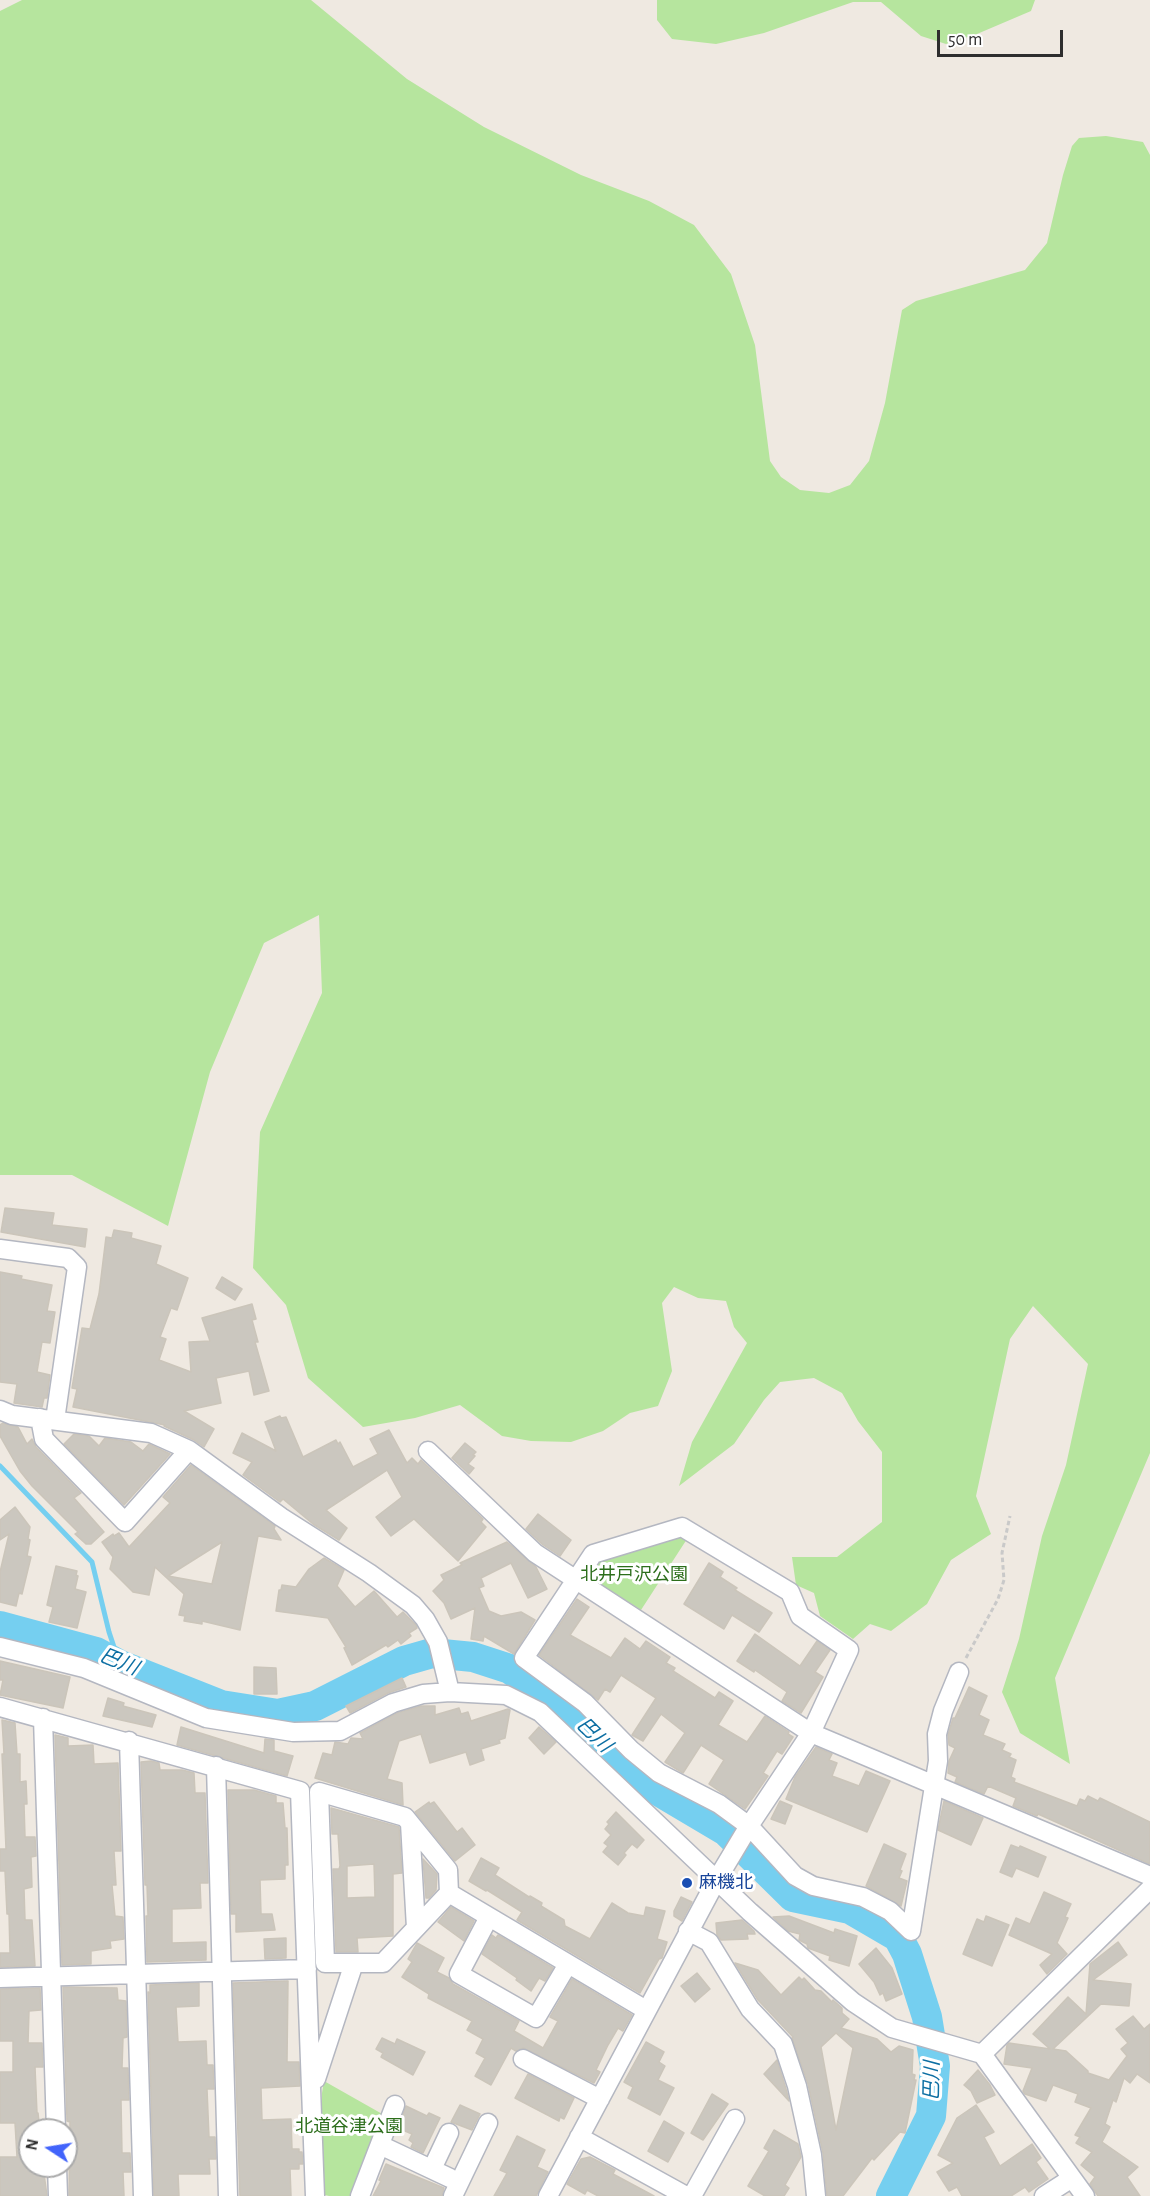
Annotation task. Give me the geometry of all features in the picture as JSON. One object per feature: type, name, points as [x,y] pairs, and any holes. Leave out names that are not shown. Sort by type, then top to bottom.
[{"type":"street","points":[[0,1249],[68,1258],[77,1267],[44,1439],[125,1522],[189,1450]]},
{"type":"street","points":[[0,1410],[12,1415],[151,1433],[189,1450],[281,1517],[369,1573],[413,1605],[425,1619],[438,1642],[450,1692]]},
{"type":"street","points":[[428,1451],[535,1553],[811,1733],[1150,1876]]},
{"type":"street","points":[[548,2196],[716,1881],[749,1826],[811,1733],[849,1650],[800,1616],[790,1592],[682,1527],[593,1554],[524,1658],[585,1703],[631,1750],[659,1773],[719,1804],[749,1826],[795,1876],[813,1886],[862,1897],[890,1911],[911,1932],[935,1785],[938,1761],[937,1734],[943,1711],[959,1672]]},
{"type":"street","points":[[0,1647],[84,1668],[206,1718],[293,1732],[340,1731],[393,1703],[423,1694],[450,1692],[506,1695],[540,1712],[716,1881],[853,2002],[892,2028],[982,2054],[1085,2196]]},
{"type":"street","points":[[0,1707],[129,1741],[300,1791],[315,2196]]},
{"type":"street","points":[[43,1718],[56,2118]]},
{"type":"street","points":[[129,1741],[143,2196]]},
{"type":"street","points":[[216,1766],[228,2196]]},
{"type":"street","points":[[319,1792],[405,1817],[448,1870],[450,1893],[383,1963],[325,1963],[319,1792]]},
{"type":"street","points":[[410,1823],[416,1928]]},
{"type":"street","points":[[982,2054],[1150,1889]]},
{"type":"street","points":[[450,1893],[646,2010]]},
{"type":"street","points":[[489,1917],[459,1974],[536,2018],[568,1964]]},
{"type":"street","points":[[688,1931],[709,1942],[750,2009],[783,2044],[797,2086],[812,2155],[816,2196]]},
{"type":"street","points":[[312,2089],[354,1963]]},
{"type":"street","points":[[0,1978],[307,1969]]},
{"type":"street","points":[[523,2059],[600,2099]]},
{"type":"street","points":[[360,2196],[395,2104]]},
{"type":"street","points":[[692,2196],[735,2119]]},
{"type":"street","points":[[453,2196],[488,2123]]},
{"type":"street","points":[[432,2169],[449,2133]]},
{"type":"street","points":[[579,2137],[686,2196]]},
{"type":"street","points":[[380,2145],[450,2178]]},
{"type":"street","points":[[57,2178],[58,2196]]},
{"type":"street","points":[[1044,2196],[1072,2178]]},
{"type":"path","points":[[959,1672],[998,1599],[1004,1580],[1002,1553],[1010,1516]]},
{"type":"green space","points":[[22,0],[311,0],[407,79],[484,127],[581,175],[649,201],[694,225],[731,274],[755,345],[770,461],[781,477],[800,490],[829,493],[850,485],[869,461],[885,403],[902,310],[916,301],[1025,270],[1047,243],[1063,175],[1072,146],[1079,138],[1106,136],[1143,142],[1150,155],[1150,1453],[1055,1678],[1070,1764],[1020,1733],[1002,1692],[1019,1639],[1042,1536],[1066,1465],[1088,1364],[1033,1306],[1010,1339],[976,1496],[991,1534],[951,1560],[927,1604],[891,1631],[870,1624],[853,1639],[820,1616],[814,1593],[796,1585],[792,1557],[837,1557],[882,1522],[882,1452],[858,1421],[842,1393],[814,1378],[780,1382],[764,1400],[734,1444],[679,1486],[692,1442],[747,1343],[734,1327],[726,1301],[698,1298],[674,1287],[662,1303],[672,1371],[658,1406],[630,1413],[603,1431],[571,1442],[531,1441],[502,1436],[460,1405],[415,1418],[363,1427],[308,1378],[286,1305],[253,1268],[260,1132],[322,993],[319,915],[264,943],[210,1072],[168,1226],[72,1175],[0,1175],[0,11]]},
{"type":"green space","points":[[657,0],[1035,0],[1031,11],[977,34],[946,44],[921,36],[881,2],[853,2],[764,33],[716,44],[672,39],[657,20]]},
{"type":"green space","name":"北井戸沢公園","points":[[678,1534],[687,1539],[641,1610],[587,1576],[597,1561]]},
{"type":"green space","name":"北道谷津公園","points":[[324,2081],[384,2115],[355,2196],[329,2196],[322,2191]]},
{"type":"building","points":[[5,1208],[54,1213],[52,1225],[87,1229],[85,1247],[1,1232]]},
{"type":"building","points":[[114,1230],[132,1233],[131,1238],[161,1246],[156,1264],[188,1278],[177,1310],[171,1308],[160,1337],[166,1339],[159,1360],[191,1372],[189,1342],[210,1341],[202,1318],[252,1304],[256,1319],[252,1320],[258,1342],[255,1342],[269,1391],[254,1395],[249,1371],[216,1378],[221,1403],[184,1411],[214,1429],[204,1447],[165,1425],[73,1407],[77,1389],[72,1388],[82,1328],[90,1329],[99,1294],[106,1237],[112,1238]]},
{"type":"building","points":[[0,1272],[52,1285],[47,1311],[55,1312],[50,1343],[42,1342],[37,1372],[50,1375],[47,1398],[44,1398],[42,1407],[14,1403],[17,1384],[0,1382]]},
{"type":"building","points":[[222,1277],[242,1289],[235,1300],[216,1288]]},
{"type":"building","points":[[280,1416],[281,1418],[286,1417],[303,1457],[336,1440],[338,1444],[340,1442],[353,1467],[378,1454],[370,1439],[389,1430],[407,1463],[412,1458],[418,1464],[421,1460],[483,1519],[481,1522],[486,1527],[458,1561],[414,1519],[391,1536],[376,1517],[402,1497],[387,1470],[326,1510],[347,1528],[339,1540],[313,1524],[283,1499],[280,1502],[243,1475],[252,1462],[233,1453],[242,1433],[276,1451],[265,1422]]},
{"type":"building","points":[[3,1423],[18,1427],[27,1444],[32,1439],[36,1447],[81,1493],[74,1498],[104,1532],[91,1544],[86,1544],[75,1534],[78,1532],[20,1471],[0,1436],[0,1425]]},
{"type":"building","points":[[74,1434],[89,1436],[99,1446],[105,1438],[131,1442],[143,1451],[149,1444],[170,1454],[124,1505],[64,1444]]},
{"type":"building","points":[[465,1443],[476,1452],[468,1464],[474,1468],[469,1474],[452,1458]]},
{"type":"building","points":[[191,1465],[275,1526],[274,1529],[281,1540],[258,1536],[240,1630],[202,1621],[202,1624],[184,1621],[185,1616],[179,1615],[184,1594],[155,1567],[149,1595],[133,1592],[110,1569],[113,1557],[102,1542],[113,1534],[114,1536],[119,1533],[129,1547],[170,1503],[163,1497]],"holes":[[[222,1542],[212,1584],[168,1576]]]},
{"type":"building","points":[[15,1507],[30,1527],[27,1556],[31,1557],[22,1594],[19,1593],[16,1606],[0,1602],[0,1572],[9,1534],[0,1540],[0,1520]]},
{"type":"building","points":[[538,1514],[571,1540],[560,1556],[526,1529]]},
{"type":"building","points":[[507,1542],[536,1567],[547,1589],[528,1598],[511,1563],[481,1578],[484,1586],[479,1588],[489,1611],[501,1616],[521,1612],[535,1620],[514,1654],[484,1636],[483,1641],[471,1639],[475,1608],[451,1619],[444,1603],[433,1591],[444,1580],[441,1575],[462,1565],[460,1563]]},
{"type":"building","points":[[324,1558],[344,1570],[337,1586],[355,1607],[374,1591],[397,1617],[403,1612],[416,1625],[417,1628],[409,1633],[411,1636],[401,1644],[398,1640],[388,1647],[386,1645],[352,1665],[344,1648],[346,1647],[328,1618],[276,1611],[282,1585],[296,1587],[309,1569]]},
{"type":"building","points":[[709,1563],[723,1572],[720,1577],[737,1588],[735,1590],[772,1613],[759,1632],[732,1615],[724,1629],[684,1604]]},
{"type":"building","points":[[56,1566],[77,1571],[75,1589],[86,1592],[77,1628],[49,1622],[53,1607],[47,1605]]},
{"type":"building","points":[[577,1599],[589,1607],[570,1635],[611,1658],[625,1638],[640,1649],[646,1641],[670,1657],[666,1663],[675,1668],[673,1671],[715,1698],[719,1692],[733,1701],[718,1725],[747,1742],[765,1716],[793,1737],[782,1754],[777,1751],[763,1773],[768,1776],[745,1809],[709,1784],[724,1760],[701,1745],[683,1773],[665,1762],[685,1733],[661,1714],[643,1741],[632,1735],[656,1698],[621,1675],[610,1692],[605,1689],[598,1700],[539,1655]]},
{"type":"building","points":[[755,1634],[800,1666],[817,1641],[830,1650],[815,1672],[823,1677],[801,1713],[782,1701],[787,1692],[755,1670],[754,1672],[737,1661]]},
{"type":"building","points":[[0,1661],[70,1677],[63,1708],[0,1695],[3,1680],[0,1680]]},
{"type":"building","points":[[254,1667],[276,1668],[277,1694],[254,1694]]},
{"type":"building","points":[[402,1678],[406,1687],[388,1693],[350,1713],[346,1706]]},
{"type":"building","points":[[969,1687],[987,1696],[979,1715],[989,1720],[983,1735],[1005,1744],[1002,1750],[1011,1754],[1009,1757],[1016,1760],[1011,1777],[1015,1779],[1014,1782],[1077,1806],[1080,1799],[1085,1801],[1088,1796],[1098,1801],[1100,1798],[1150,1822],[1150,1864],[1038,1814],[1037,1816],[1013,1806],[1016,1798],[988,1786],[984,1794],[955,1782],[957,1777],[948,1773],[949,1761],[955,1748],[949,1745],[948,1735],[953,1718]]},
{"type":"building","points":[[108,1698],[124,1703],[123,1706],[156,1715],[152,1727],[103,1716]]},
{"type":"building","points":[[421,1706],[435,1706],[435,1715],[459,1708],[461,1714],[468,1712],[471,1721],[508,1709],[510,1710],[505,1738],[499,1740],[500,1743],[481,1749],[484,1760],[470,1765],[466,1752],[430,1763],[421,1734],[399,1741],[387,1779],[402,1783],[403,1805],[315,1778],[323,1753],[332,1755],[335,1742],[348,1744],[351,1738],[363,1739],[360,1733],[397,1713]]},
{"type":"building","points":[[2,1720],[15,1723],[17,1754],[20,1754],[20,1782],[26,1781],[25,1837],[35,1837],[36,1856],[31,1857],[32,1887],[24,1889],[25,1920],[32,1920],[35,1966],[0,1967],[0,1953],[10,1953],[5,1871],[0,1871],[0,1849],[6,1849]]},
{"type":"building","points":[[181,1727],[264,1753],[265,1739],[274,1740],[274,1751],[293,1756],[287,1776],[177,1745]]},
{"type":"building","points":[[539,1727],[556,1742],[544,1754],[529,1738]]},
{"type":"building","points":[[55,1735],[68,1738],[68,1746],[93,1745],[94,1764],[118,1763],[121,1851],[114,1851],[116,1885],[112,1885],[115,1916],[123,1917],[124,1939],[110,1941],[111,1948],[91,1951],[91,1964],[62,1965]]},
{"type":"building","points":[[816,1747],[832,1754],[829,1760],[837,1763],[832,1776],[859,1786],[866,1771],[890,1781],[867,1832],[786,1799],[795,1777]]},
{"type":"building","points":[[141,1762],[159,1763],[160,1770],[182,1770],[194,1773],[195,1793],[205,1793],[208,1883],[200,1883],[201,1908],[172,1909],[172,1943],[206,1942],[206,1960],[147,1962],[146,1916],[148,1916]]},
{"type":"building","points":[[228,1790],[254,1790],[276,1796],[276,1803],[283,1803],[285,1828],[287,1828],[288,1865],[285,1865],[285,1879],[260,1880],[261,1914],[272,1914],[275,1930],[236,1932],[236,1914],[231,1914]]},
{"type":"building","points":[[780,1801],[792,1806],[785,1824],[771,1819]]},
{"type":"building","points":[[944,1801],[983,1818],[971,1845],[938,1830]]},
{"type":"building","points":[[429,1802],[430,1804],[434,1802],[457,1832],[462,1828],[475,1845],[455,1861],[415,1812]]},
{"type":"building","points":[[331,1808],[399,1827],[402,1873],[393,1874],[393,1936],[357,1938],[358,1952],[336,1952],[333,1869],[339,1869],[340,1866],[338,1834],[332,1834]],"holes":[[[374,1864],[375,1897],[347,1898],[347,1866]]]},
{"type":"building","points":[[616,1812],[644,1840],[637,1848],[632,1844],[618,1865],[603,1852],[608,1846],[604,1843],[611,1835],[605,1829],[609,1824],[607,1822]]},
{"type":"building","points":[[884,1844],[906,1854],[899,1878],[907,1881],[901,1906],[866,1886]]},
{"type":"building","points":[[1011,1845],[1019,1848],[1020,1846],[1046,1857],[1038,1877],[1016,1868],[1012,1877],[1000,1872]]},
{"type":"building","points":[[481,1858],[499,1868],[495,1875],[542,1903],[541,1906],[564,1920],[565,1926],[590,1939],[612,1903],[628,1913],[644,1916],[646,1907],[665,1911],[657,1939],[667,1942],[662,1958],[659,1959],[640,1993],[517,1920],[522,1912],[469,1881]]},
{"type":"building","points":[[423,1859],[437,1874],[436,1890],[429,1898],[426,1898]]},
{"type":"building","points":[[1044,1892],[1071,1904],[1065,1917],[1068,1918],[1057,1943],[1067,1954],[1047,1974],[1040,1965],[1052,1954],[1009,1935],[1016,1918],[1030,1924]]},
{"type":"building","points":[[681,1897],[692,1902],[682,1921],[674,1916]]},
{"type":"building","points":[[451,1907],[474,1921],[464,1941],[438,1922]]},
{"type":"building","points":[[789,1916],[834,1933],[835,1929],[857,1936],[849,1966],[829,1960],[830,1956],[808,1948],[807,1944],[799,1940],[800,1934],[788,1931],[773,1917]]},
{"type":"building","points":[[986,1916],[1009,1925],[992,1966],[963,1954],[977,1919],[984,1922]]},
{"type":"building","points":[[742,1920],[755,1934],[747,1934],[748,1939],[721,1940],[717,1935],[716,1923]]},
{"type":"building","points":[[492,1935],[496,1938],[498,1935],[553,1968],[545,1981],[539,1978],[531,1991],[516,1980],[517,1978],[482,1954]]},
{"type":"building","points":[[286,1938],[286,1958],[265,1959],[264,1939]]},
{"type":"building","points":[[1118,1942],[1127,1955],[1093,1980],[1131,1984],[1129,2006],[1101,2004],[1053,2049],[1066,2051],[1088,2073],[1109,2080],[1127,2056],[1121,2049],[1128,2043],[1116,2029],[1133,2016],[1144,2029],[1150,2024],[1150,2083],[1137,2074],[1130,2083],[1124,2078],[1116,2102],[1113,2100],[1105,2124],[1110,2127],[1102,2142],[1138,2167],[1127,2177],[1140,2196],[1098,2196],[1090,2184],[1095,2177],[1081,2165],[1092,2152],[1076,2143],[1080,2137],[1075,2135],[1091,2108],[1075,2102],[1078,2094],[1053,2085],[1046,2101],[1025,2094],[1023,2091],[1032,2068],[1004,2064],[1009,2043],[1050,2049],[1033,2034],[1068,1997],[1086,2014],[1090,1964]]},
{"type":"building","points":[[417,1943],[444,1958],[437,1972],[449,1978],[453,1984],[519,2021],[514,2031],[543,2048],[558,2021],[550,2017],[572,1979],[632,2015],[623,2031],[618,2028],[608,2045],[596,2070],[600,2072],[594,2083],[523,2048],[516,2051],[511,2048],[491,2085],[475,2076],[485,2058],[476,2053],[483,2039],[467,2030],[472,2021],[428,1998],[429,1994],[402,1977],[412,1962],[408,1959]]},
{"type":"building","points":[[876,1948],[892,1968],[902,1994],[886,2001],[883,1993],[880,1995],[874,1982],[859,1964]]},
{"type":"building","points":[[735,1963],[758,1970],[781,1995],[799,1977],[802,1980],[804,1978],[815,1990],[821,1991],[842,2008],[842,2013],[849,2019],[841,2028],[877,2039],[891,2052],[899,2046],[913,2050],[912,2074],[915,2075],[914,2080],[916,2080],[905,2133],[900,2132],[874,2160],[872,2158],[843,2196],[827,2196],[823,2153],[808,2084],[793,2037],[758,2000]],"holes":[[[836,2033],[853,2048],[836,2130],[821,2047]]]},
{"type":"building","points":[[697,1973],[710,1989],[695,2002],[681,1986]]},
{"type":"building","points":[[288,1981],[287,2062],[299,2062],[300,2086],[261,2088],[262,2120],[291,2119],[292,2149],[299,2149],[299,2152],[302,2152],[303,2164],[299,2164],[299,2169],[290,2169],[291,2196],[240,2196],[233,1983]]},
{"type":"building","points":[[199,1983],[199,2006],[176,2007],[178,2042],[206,2041],[207,2065],[213,2065],[214,2089],[207,2089],[209,2137],[215,2137],[216,2159],[209,2159],[210,2174],[178,2174],[179,2196],[154,2196],[148,1992],[150,1993],[150,1985]]},
{"type":"building","points":[[63,1987],[117,1988],[118,2000],[126,2001],[127,2037],[123,2038],[122,2068],[128,2068],[129,2100],[121,2100],[122,2153],[130,2153],[131,2172],[123,2172],[124,2196],[69,2196],[69,2178],[78,2178],[78,2118],[67,2118]]},
{"type":"building","points":[[40,1988],[41,2010],[29,2011],[28,2043],[42,2043],[43,2067],[35,2067],[39,2118],[18,2118],[18,2178],[45,2178],[47,2196],[0,2196],[0,2157],[17,2157],[15,2123],[0,2123],[0,2072],[13,2072],[13,2041],[0,2041],[0,1989]]},
{"type":"building","points":[[382,2038],[395,2044],[397,2039],[425,2052],[413,2075],[381,2057],[383,2053],[376,2049]]},
{"type":"building","points":[[646,2042],[664,2052],[659,2062],[665,2066],[658,2080],[674,2088],[660,2115],[628,2098],[633,2087],[624,2082]]},
{"type":"building","points":[[777,2060],[786,2089],[789,2101],[764,2074]]},
{"type":"building","points":[[978,2070],[995,2095],[977,2103],[971,2091],[964,2085]]},
{"type":"building","points":[[528,2074],[574,2098],[564,2119],[560,2117],[559,2121],[515,2098]]},
{"type":"building","points":[[712,2094],[728,2104],[703,2140],[691,2133]]},
{"type":"building","points":[[460,2105],[480,2114],[472,2130],[451,2122]]},
{"type":"building","points":[[976,2105],[994,2132],[984,2137],[1000,2166],[1032,2144],[1041,2158],[1036,2162],[1048,2179],[1029,2192],[1025,2187],[1011,2196],[962,2196],[957,2187],[949,2191],[937,2172],[953,2163],[938,2155],[957,2118]]},
{"type":"building","points":[[406,2106],[427,2116],[429,2113],[440,2118],[423,2153],[411,2147],[413,2143],[409,2140],[412,2134],[398,2128]]},
{"type":"building","points":[[664,2121],[684,2133],[668,2162],[648,2151]]},
{"type":"building","points":[[774,2130],[798,2144],[801,2157],[785,2185],[789,2188],[784,2196],[765,2196],[748,2186],[769,2151],[764,2148]]},
{"type":"building","points":[[517,2136],[545,2150],[537,2167],[548,2172],[536,2196],[494,2196],[507,2173],[500,2170]]},
{"type":"building","points":[[590,2157],[615,2170],[613,2174],[654,2196],[598,2196],[587,2190],[585,2194],[567,2184],[581,2159]]},
{"type":"building","points":[[386,2164],[444,2188],[442,2196],[373,2196]]},
{"type":"waterway","points":[[0,1466],[92,1562],[109,1632],[120,1665]]},
{"type":"waterway","name":"巴川","points":[[0,1626],[96,1652],[120,1665],[221,1705],[278,1714],[315,1706],[404,1661],[432,1653],[473,1657],[510,1669],[575,1716],[640,1780],[726,1831],[793,1897],[850,1909],[898,1937],[907,1954],[927,2017],[935,2066],[931,2116],[891,2196]]},
{"type":"place","name":"麻機北","points":[[687,1883]]}]
